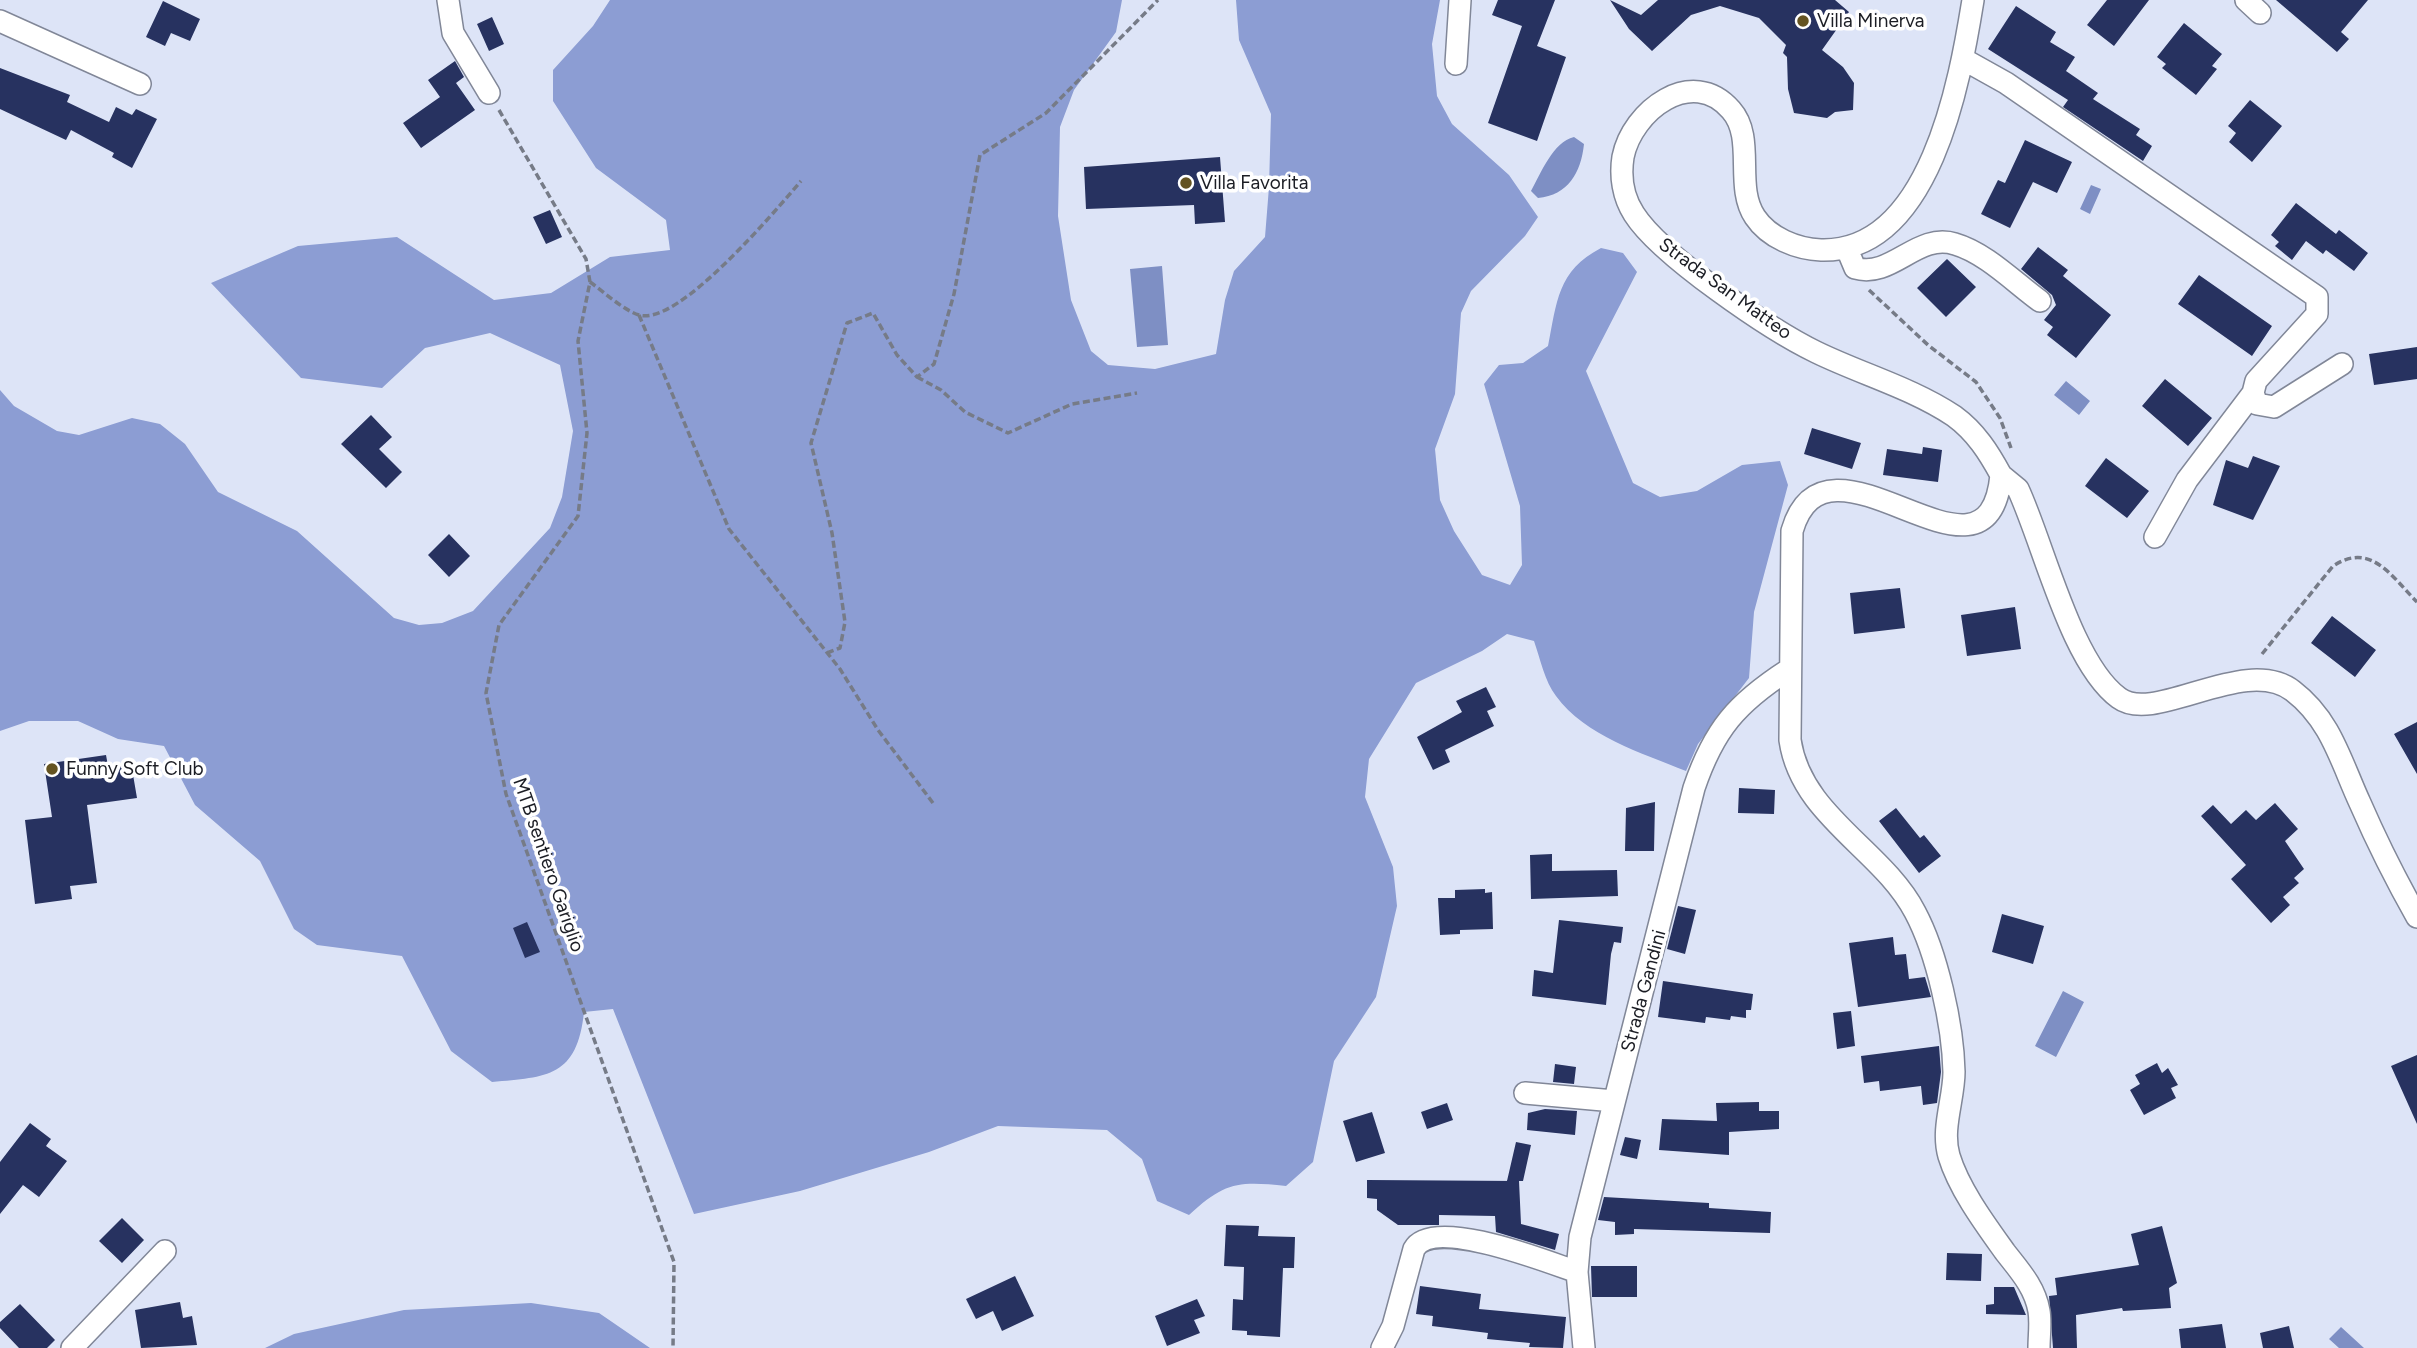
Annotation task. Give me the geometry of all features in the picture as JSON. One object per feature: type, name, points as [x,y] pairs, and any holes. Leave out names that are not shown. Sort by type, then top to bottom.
[{"type":"street","points":[[449,0],[453,33],[489,93]]},
{"type":"street","points":[[1456,64],[1461,0]]},
{"type":"street","name":"Strada San Matteo","points":[[1973,0],[1963,59],[1941,135],[1914,193],[1885,227],[1851,258],[1792,245],[1768,231],[1755,217],[1747,199],[1739,124],[1732,110],[1716,97],[1699,91],[1673,94],[1653,106],[1639,121],[1623,156],[1625,193],[1633,212],[1648,232],[1764,322],[1815,352],[1934,404],[1957,418],[1988,451],[2001,475],[2018,489],[2067,614],[2104,685],[2121,700],[2137,704],[2156,703],[2220,684],[2275,681],[2291,689],[2314,709],[2330,731],[2394,878],[2417,917]]},
{"type":"street","points":[[0,21],[140,84]]},
{"type":"street","points":[[1963,59],[2006,83],[2317,297],[2318,314],[2256,381],[2253,393],[2187,480],[2155,537]]},
{"type":"street","points":[[1851,258],[1867,271],[1881,269],[1920,247],[1941,242],[1956,244],[1981,257],[2040,301]]},
{"type":"street","points":[[2253,393],[2257,404],[2274,407],[2342,364]]},
{"type":"street","points":[[2001,475],[1994,508],[1984,519],[1967,526],[1935,522],[1850,490],[1835,489],[1806,503],[1797,515],[1792,531],[1788,670],[1790,740],[1799,774],[1842,830],[1900,887],[1926,937],[1947,1018],[1954,1070],[1947,1128],[1948,1154],[1971,1200],[2031,1285],[2039,1311],[2039,1348]]},
{"type":"street","name":"Strada Gandini","points":[[1584,1348],[1577,1272],[1588,1202],[1647,983],[1694,788],[1704,757],[1717,733],[1738,706],[1788,670]]},
{"type":"street","points":[[1525,1093],[1614,1101]]},
{"type":"street","points":[[1382,1348],[1393,1326],[1418,1241],[1437,1235],[1478,1242],[1577,1272]]},
{"type":"street","points":[[72,1348],[165,1251]]},
{"type":"path","points":[[917,377],[934,364],[954,294],[980,155],[1046,113],[1158,0]]},
{"type":"path","name":"MTB sentiero Gariglio","points":[[489,93],[586,259],[590,282],[578,341],[587,433],[578,516],[499,625],[486,693],[506,794],[674,1262],[673,1348]]},
{"type":"path","points":[[590,282],[639,315],[656,316],[694,293],[763,226],[801,181]]},
{"type":"path","points":[[1851,258],[1864,285],[1928,345],[1976,383],[2000,418],[2011,448],[2015,463],[2001,475]]},
{"type":"path","points":[[827,653],[841,648],[845,621],[832,533],[811,443],[847,323],[873,313],[897,355],[917,377],[941,390],[965,412],[1008,433],[1072,404],[1137,393]]},
{"type":"path","points":[[639,315],[729,529],[827,653],[878,730],[933,803]]},
{"type":"path","points":[[2262,654],[2333,566],[2346,558],[2356,555],[2378,563],[2417,603]]},
{"type":"shaded area","points":[[610,0],[1122,0],[1116,32],[1074,90],[1060,127],[1058,216],[1071,300],[1091,351],[1108,365],[1155,369],[1216,354],[1225,300],[1234,271],[1265,237],[1271,114],[1239,40],[1236,0],[1440,0],[1432,44],[1437,96],[1452,124],[1509,175],[1538,217],[1525,236],[1471,291],[1461,313],[1455,394],[1435,449],[1440,500],[1454,531],[1482,575],[1510,585],[1522,565],[1520,506],[1484,384],[1499,365],[1523,363],[1548,346],[1561,289],[1575,267],[1601,248],[1623,253],[1637,272],[1586,371],[1633,483],[1660,497],[1697,491],[1742,465],[1780,461],[1788,485],[1754,612],[1749,678],[1698,744],[1686,771],[1615,742],[1582,722],[1556,696],[1543,670],[1534,641],[1507,634],[1482,651],[1416,683],[1369,759],[1365,797],[1393,867],[1397,906],[1376,997],[1334,1061],[1313,1162],[1286,1186],[1233,1186],[1213,1196],[1189,1215],[1157,1201],[1142,1159],[1107,1130],[998,1126],[929,1152],[800,1191],[694,1214],[613,1009],[584,1012],[575,1050],[556,1070],[529,1078],[492,1082],[451,1051],[402,956],[317,945],[294,929],[260,861],[195,805],[164,746],[118,739],[78,721],[29,721],[0,731],[0,390],[14,406],[57,431],[79,435],[132,418],[160,424],[185,444],[218,492],[297,531],[394,618],[419,625],[442,623],[473,611],[550,528],[562,497],[573,431],[560,365],[490,333],[425,348],[382,388],[301,378],[211,283],[298,246],[397,237],[494,300],[551,293],[610,257],[670,250],[666,220],[596,168],[553,101],[553,70],[593,26]]},
{"type":"shaded area","points":[[1574,137],[1584,144],[1576,173],[1565,187],[1538,198],[1531,191],[1543,167],[1560,145]]},
{"type":"shaded area","points":[[2091,185],[2101,189],[2090,214],[2080,209]]},
{"type":"shaded area","points":[[1162,266],[1168,345],[1137,347],[1130,269]]},
{"type":"shaded area","points":[[2066,381],[2090,401],[2079,415],[2054,395]]},
{"type":"shaded area","points":[[2063,991],[2084,1002],[2056,1057],[2035,1046]]},
{"type":"shaded area","points":[[531,1303],[599,1313],[650,1348],[265,1348],[294,1334],[404,1310]]},
{"type":"shaded area","points":[[2341,1327],[2364,1348],[2339,1348],[2329,1339]]},
{"type":"building","points":[[1498,0],[1555,0],[1537,46],[1566,57],[1537,141],[1488,123],[1522,26],[1492,15]]},
{"type":"building","points":[[1610,0],[1641,15],[1658,0],[1835,0],[1849,12],[1822,50],[1843,67],[1854,83],[1853,110],[1835,112],[1827,118],[1794,113],[1788,89],[1787,57],[1783,53],[1786,45],[1759,18],[1720,6],[1691,15],[1652,51],[1629,29]]},
{"type":"building","points":[[2107,0],[2149,0],[2114,46],[2087,25]]},
{"type":"building","points":[[2276,0],[2368,0],[2341,32],[2349,39],[2337,52]]},
{"type":"building","points":[[163,1],[200,19],[190,41],[171,33],[165,46],[146,37]]},
{"type":"building","points":[[2016,6],[2056,32],[2050,42],[2075,57],[2066,71],[2098,93],[2093,99],[2140,129],[2136,135],[2152,146],[2143,161],[2063,107],[2068,100],[1988,49]]},
{"type":"building","points":[[492,17],[504,44],[489,51],[477,24]]},
{"type":"building","points":[[2184,23],[2222,54],[2212,66],[2217,69],[2196,95],[2162,68],[2166,64],[2157,57]]},
{"type":"building","points":[[455,61],[464,77],[456,83],[475,110],[421,148],[403,123],[440,97],[428,80]]},
{"type":"building","points":[[0,68],[70,95],[67,102],[109,122],[116,107],[132,115],[136,109],[157,119],[132,168],[112,157],[114,153],[71,130],[66,140],[0,109]]},
{"type":"building","points":[[2250,100],[2282,126],[2252,162],[2229,142],[2236,133],[2228,126]]},
{"type":"building","points":[[2025,140],[2072,162],[2057,193],[2033,182],[2010,228],[1981,214],[1998,180],[2005,183]]},
{"type":"building","points":[[1220,157],[1225,222],[1195,224],[1194,205],[1086,209],[1084,167]]},
{"type":"building","points":[[2296,203],[2336,234],[2339,230],[2368,253],[2354,271],[2326,250],[2323,254],[2306,241],[2292,260],[2275,246],[2279,242],[2271,235]]},
{"type":"building","points":[[550,210],[562,237],[546,244],[533,217]]},
{"type":"building","points":[[2038,247],[2068,270],[2063,276],[2111,315],[2076,358],[2047,335],[2053,327],[2044,320],[2056,305],[2052,295],[2021,269]]},
{"type":"building","points":[[1947,259],[1976,287],[1946,317],[1917,288]]},
{"type":"building","points":[[2199,275],[2272,326],[2252,356],[2178,304]]},
{"type":"building","points":[[2417,347],[2417,379],[2374,385],[2369,354]]},
{"type":"building","points":[[2165,379],[2212,418],[2188,446],[2142,406]]},
{"type":"building","points":[[371,415],[392,437],[379,449],[402,472],[386,488],[341,444]]},
{"type":"building","points":[[1812,428],[1861,443],[1852,469],[1804,454]]},
{"type":"building","points":[[1923,447],[1942,450],[1938,482],[1883,475],[1887,449],[1922,454]]},
{"type":"building","points":[[2253,456],[2280,466],[2253,520],[2213,505],[2226,460],[2248,468]]},
{"type":"building","points":[[2106,458],[2149,491],[2127,518],[2085,486]]},
{"type":"building","points":[[449,534],[470,556],[449,577],[428,555]]},
{"type":"building","points":[[1900,588],[1905,628],[1854,634],[1850,593]]},
{"type":"building","points":[[2015,607],[2021,649],[1967,656],[1961,615]]},
{"type":"building","points":[[2332,616],[2376,650],[2355,677],[2311,643]]},
{"type":"building","points":[[1486,687],[1496,707],[1487,711],[1494,726],[1445,750],[1450,762],[1433,770],[1417,737],[1462,712],[1456,701]]},
{"type":"building","points":[[2417,722],[2417,774],[2394,734]]},
{"type":"building","points":[[106,755],[108,766],[131,763],[137,798],[87,805],[97,883],[70,886],[72,899],[35,904],[25,820],[52,817],[44,764]]},
{"type":"building","points":[[1739,788],[1775,790],[1774,814],[1738,813]]},
{"type":"building","points":[[1655,802],[1654,851],[1625,851],[1626,808]]},
{"type":"building","points":[[2275,803],[2298,829],[2285,841],[2304,869],[2294,878],[2299,883],[2283,897],[2290,905],[2271,923],[2231,879],[2246,865],[2201,816],[2213,805],[2231,824],[2246,810],[2256,820]]},
{"type":"building","points":[[1896,808],[1920,838],[1924,835],[1941,856],[1919,873],[1879,821]]},
{"type":"building","points":[[1552,854],[1552,871],[1617,870],[1618,896],[1531,899],[1530,855]]},
{"type":"building","points":[[1485,889],[1485,893],[1492,892],[1493,929],[1460,930],[1460,934],[1440,935],[1438,898],[1455,898],[1455,890]]},
{"type":"building","points":[[1678,906],[1696,910],[1685,954],[1667,949]]},
{"type":"building","points":[[2002,914],[2044,926],[2033,964],[1992,952]]},
{"type":"building","points":[[1559,920],[1623,927],[1621,943],[1614,942],[1611,954],[1606,1005],[1532,996],[1534,970],[1553,973]]},
{"type":"building","points":[[527,922],[540,952],[525,958],[513,928]]},
{"type":"building","points":[[1893,937],[1895,955],[1906,954],[1909,979],[1925,977],[1931,997],[1858,1007],[1849,943]]},
{"type":"building","points":[[1663,981],[1753,994],[1751,1010],[1746,1010],[1746,1018],[1731,1016],[1730,1020],[1706,1017],[1705,1023],[1658,1017]]},
{"type":"building","points":[[1851,1011],[1855,1046],[1837,1049],[1833,1013]]},
{"type":"building","points":[[1939,1046],[1941,1072],[1937,1103],[1923,1105],[1921,1086],[1880,1091],[1879,1081],[1864,1083],[1861,1056]]},
{"type":"building","points":[[2417,1055],[2417,1124],[2391,1066]]},
{"type":"building","points":[[2157,1063],[2162,1073],[2168,1068],[2178,1085],[2171,1088],[2176,1098],[2144,1115],[2130,1090],[2140,1084],[2135,1075]]},
{"type":"building","points":[[1555,1064],[1576,1067],[1574,1084],[1553,1082]]},
{"type":"building","points":[[1759,1102],[1759,1111],[1779,1111],[1779,1129],[1729,1132],[1729,1155],[1659,1150],[1662,1119],[1717,1121],[1716,1103]]},
{"type":"building","points":[[1447,1103],[1453,1120],[1427,1129],[1421,1112]]},
{"type":"building","points":[[1545,1109],[1577,1111],[1575,1135],[1527,1130],[1528,1113]]},
{"type":"building","points":[[1372,1112],[1385,1153],[1356,1162],[1343,1121]]},
{"type":"building","points":[[30,1123],[51,1139],[46,1146],[67,1161],[39,1197],[23,1185],[0,1214],[0,1162]]},
{"type":"building","points":[[1625,1137],[1641,1140],[1637,1159],[1620,1155]]},
{"type":"building","points":[[1516,1142],[1531,1145],[1523,1181],[1519,1181],[1521,1224],[1559,1234],[1555,1250],[1496,1232],[1495,1216],[1439,1215],[1439,1225],[1398,1225],[1377,1210],[1377,1199],[1367,1198],[1367,1180],[1507,1181]]},
{"type":"building","points":[[1604,1197],[1709,1203],[1709,1208],[1771,1212],[1770,1233],[1634,1229],[1634,1234],[1615,1235],[1615,1222],[1598,1220]]},
{"type":"building","points":[[122,1218],[144,1240],[122,1263],[99,1241]]},
{"type":"building","points":[[1226,1225],[1259,1226],[1258,1236],[1295,1237],[1294,1268],[1283,1268],[1280,1337],[1247,1335],[1247,1331],[1232,1330],[1233,1299],[1243,1300],[1244,1267],[1224,1266]]},
{"type":"building","points":[[2162,1226],[2177,1283],[2169,1288],[2171,1308],[2123,1311],[2122,1308],[2076,1315],[2077,1348],[2053,1348],[2049,1296],[2057,1295],[2055,1278],[2139,1265],[2131,1234]]},
{"type":"building","points":[[1947,1253],[1982,1254],[1981,1281],[1946,1280]]},
{"type":"building","points":[[1591,1266],[1637,1266],[1637,1297],[1592,1297]]},
{"type":"building","points":[[1015,1276],[1034,1316],[1002,1331],[993,1311],[976,1319],[966,1299]]},
{"type":"building","points":[[1420,1286],[1481,1294],[1479,1309],[1566,1317],[1563,1348],[1529,1347],[1530,1343],[1487,1339],[1488,1333],[1432,1326],[1433,1316],[1416,1314]]},
{"type":"building","points":[[1994,1287],[2014,1287],[2026,1315],[1986,1314],[1986,1305],[1994,1304]]},
{"type":"building","points":[[1197,1299],[1205,1316],[1194,1320],[1200,1333],[1167,1346],[1155,1316]]},
{"type":"building","points":[[180,1302],[183,1318],[192,1316],[197,1345],[141,1348],[135,1310]]},
{"type":"building","points":[[20,1304],[55,1340],[47,1348],[19,1348],[0,1328],[0,1322]]},
{"type":"building","points":[[2222,1324],[2226,1348],[2181,1348],[2179,1329]]},
{"type":"building","points":[[2289,1326],[2294,1348],[2263,1348],[2260,1333]]},
{"type":"place","name":"Villa Minerva","points":[[1803,21]]},
{"type":"place","name":"Villa Favorita","points":[[1186,183]]},
{"type":"place","name":"Funny Soft Club","points":[[52,769]]}]
